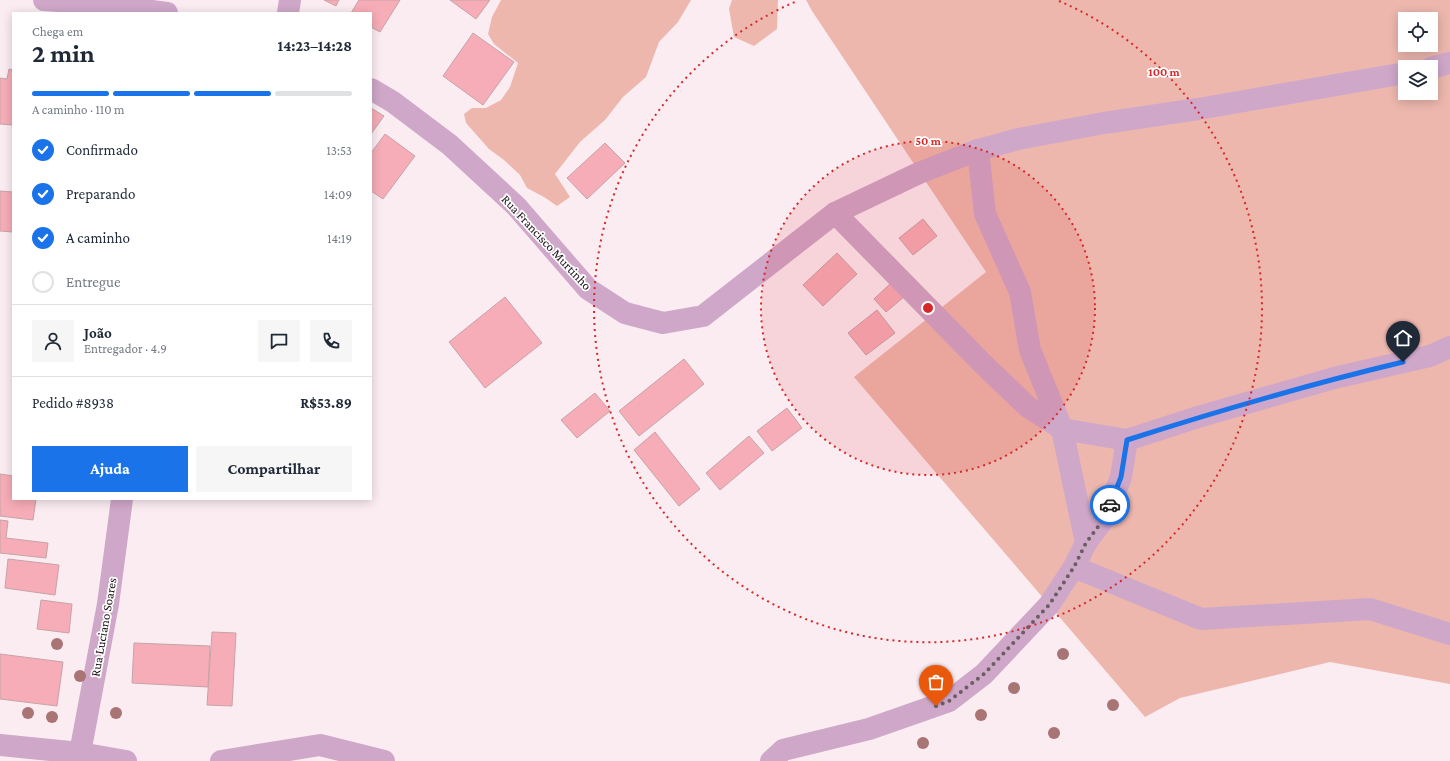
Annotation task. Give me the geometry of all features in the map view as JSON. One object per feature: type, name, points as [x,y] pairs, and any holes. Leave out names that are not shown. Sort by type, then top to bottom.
[{"type":"street","points":[[44,0],[158,12]]},
{"type":"street","points":[[288,12],[290,0]]},
{"type":"street","points":[[1438,66],[1450,63]]},
{"type":"street","name":"Rua Francisco Murtinho","points":[[372,90],[393,102],[450,145],[516,206],[588,289],[625,313],[663,323],[703,316],[835,213],[919,173],[978,150],[1018,138],[1198,109],[1398,73]]},
{"type":"street","points":[[978,150],[985,214],[1020,292],[1030,350],[1062,429],[1086,543]]},
{"type":"street","points":[[835,213],[984,365],[1028,407],[1062,429],[1127,440],[1198,417],[1334,378],[1430,356],[1450,347]]},
{"type":"street","points":[[770,761],[784,750],[869,729],[949,701],[984,674],[1049,605],[1074,567],[1086,543],[1106,516],[1121,477],[1127,440]]},
{"type":"street","name":"Rua Luciano Soares","points":[[80,754],[108,604],[122,500]]},
{"type":"street","points":[[1074,567],[1201,619],[1370,609],[1450,634]]},
{"type":"street","points":[[0,745],[126,761]]},
{"type":"street","points":[[221,761],[320,745],[384,761]]},
{"type":"shaded area","points":[[501,0],[691,0],[678,22],[659,42],[646,77],[623,97],[605,120],[580,142],[555,174],[570,197],[557,206],[527,188],[520,175],[504,160],[489,149],[466,123],[464,114],[472,108],[486,108],[501,100],[510,87],[518,63],[494,44],[488,34],[492,17]]},
{"type":"shaded area","points":[[732,0],[778,0],[777,29],[754,46],[734,37],[729,9]]},
{"type":"shaded area","points":[[806,0],[1450,0],[1450,684],[1330,662],[1180,698],[1145,717],[854,377],[986,272]]},
{"type":"building","points":[[324,0],[339,0],[336,6]]},
{"type":"building","points":[[359,0],[400,0],[380,32],[372,28],[372,12],[352,12]]},
{"type":"building","points":[[450,0],[490,0],[476,19]]},
{"type":"building","points":[[473,33],[514,62],[483,105],[443,76]]},
{"type":"building","points":[[9,69],[12,70],[12,125],[0,124],[0,78],[7,79]]},
{"type":"building","points":[[372,109],[384,116],[372,133]]},
{"type":"building","points":[[385,134],[415,156],[383,199],[372,192],[372,152]]},
{"type":"building","points":[[605,143],[625,163],[587,199],[567,178]]},
{"type":"building","points":[[0,191],[12,192],[12,232],[0,231]]},
{"type":"building","points":[[923,219],[937,236],[913,255],[899,238]]},
{"type":"building","points":[[837,253],[857,274],[823,306],[803,285]]},
{"type":"building","points":[[892,282],[905,296],[886,312],[874,299]]},
{"type":"building","points":[[505,297],[542,343],[485,388],[449,342]]},
{"type":"building","points":[[877,310],[895,333],[866,355],[848,333]]},
{"type":"building","points":[[684,359],[704,384],[639,436],[619,411]]},
{"type":"building","points":[[595,393],[610,411],[577,438],[561,420]]},
{"type":"building","points":[[787,408],[802,428],[772,451],[757,431]]},
{"type":"building","points":[[655,432],[700,489],[679,506],[634,450]]},
{"type":"building","points":[[749,436],[764,453],[720,490],[706,473]]},
{"type":"building","points":[[0,474],[12,476],[12,500],[36,500],[33,520],[0,516]]},
{"type":"building","points":[[0,520],[8,521],[6,538],[48,543],[46,558],[0,553]]},
{"type":"building","points":[[8,559],[59,565],[55,595],[5,588]]},
{"type":"building","points":[[41,600],[72,604],[69,633],[37,629]]},
{"type":"building","points":[[212,632],[236,633],[232,706],[207,705]]},
{"type":"building","points":[[134,643],[210,646],[208,687],[132,683]]},
{"type":"building","points":[[0,654],[63,662],[57,706],[0,699]]},
{"type":"way so far","points":[[936,706],[949,701],[984,674],[1049,605],[1074,567],[1086,543],[1106,516],[1110,505]]},
{"type":"route","points":[[1110,505],[1121,477],[1127,440],[1198,417],[1334,378],[1403,362]]}]
